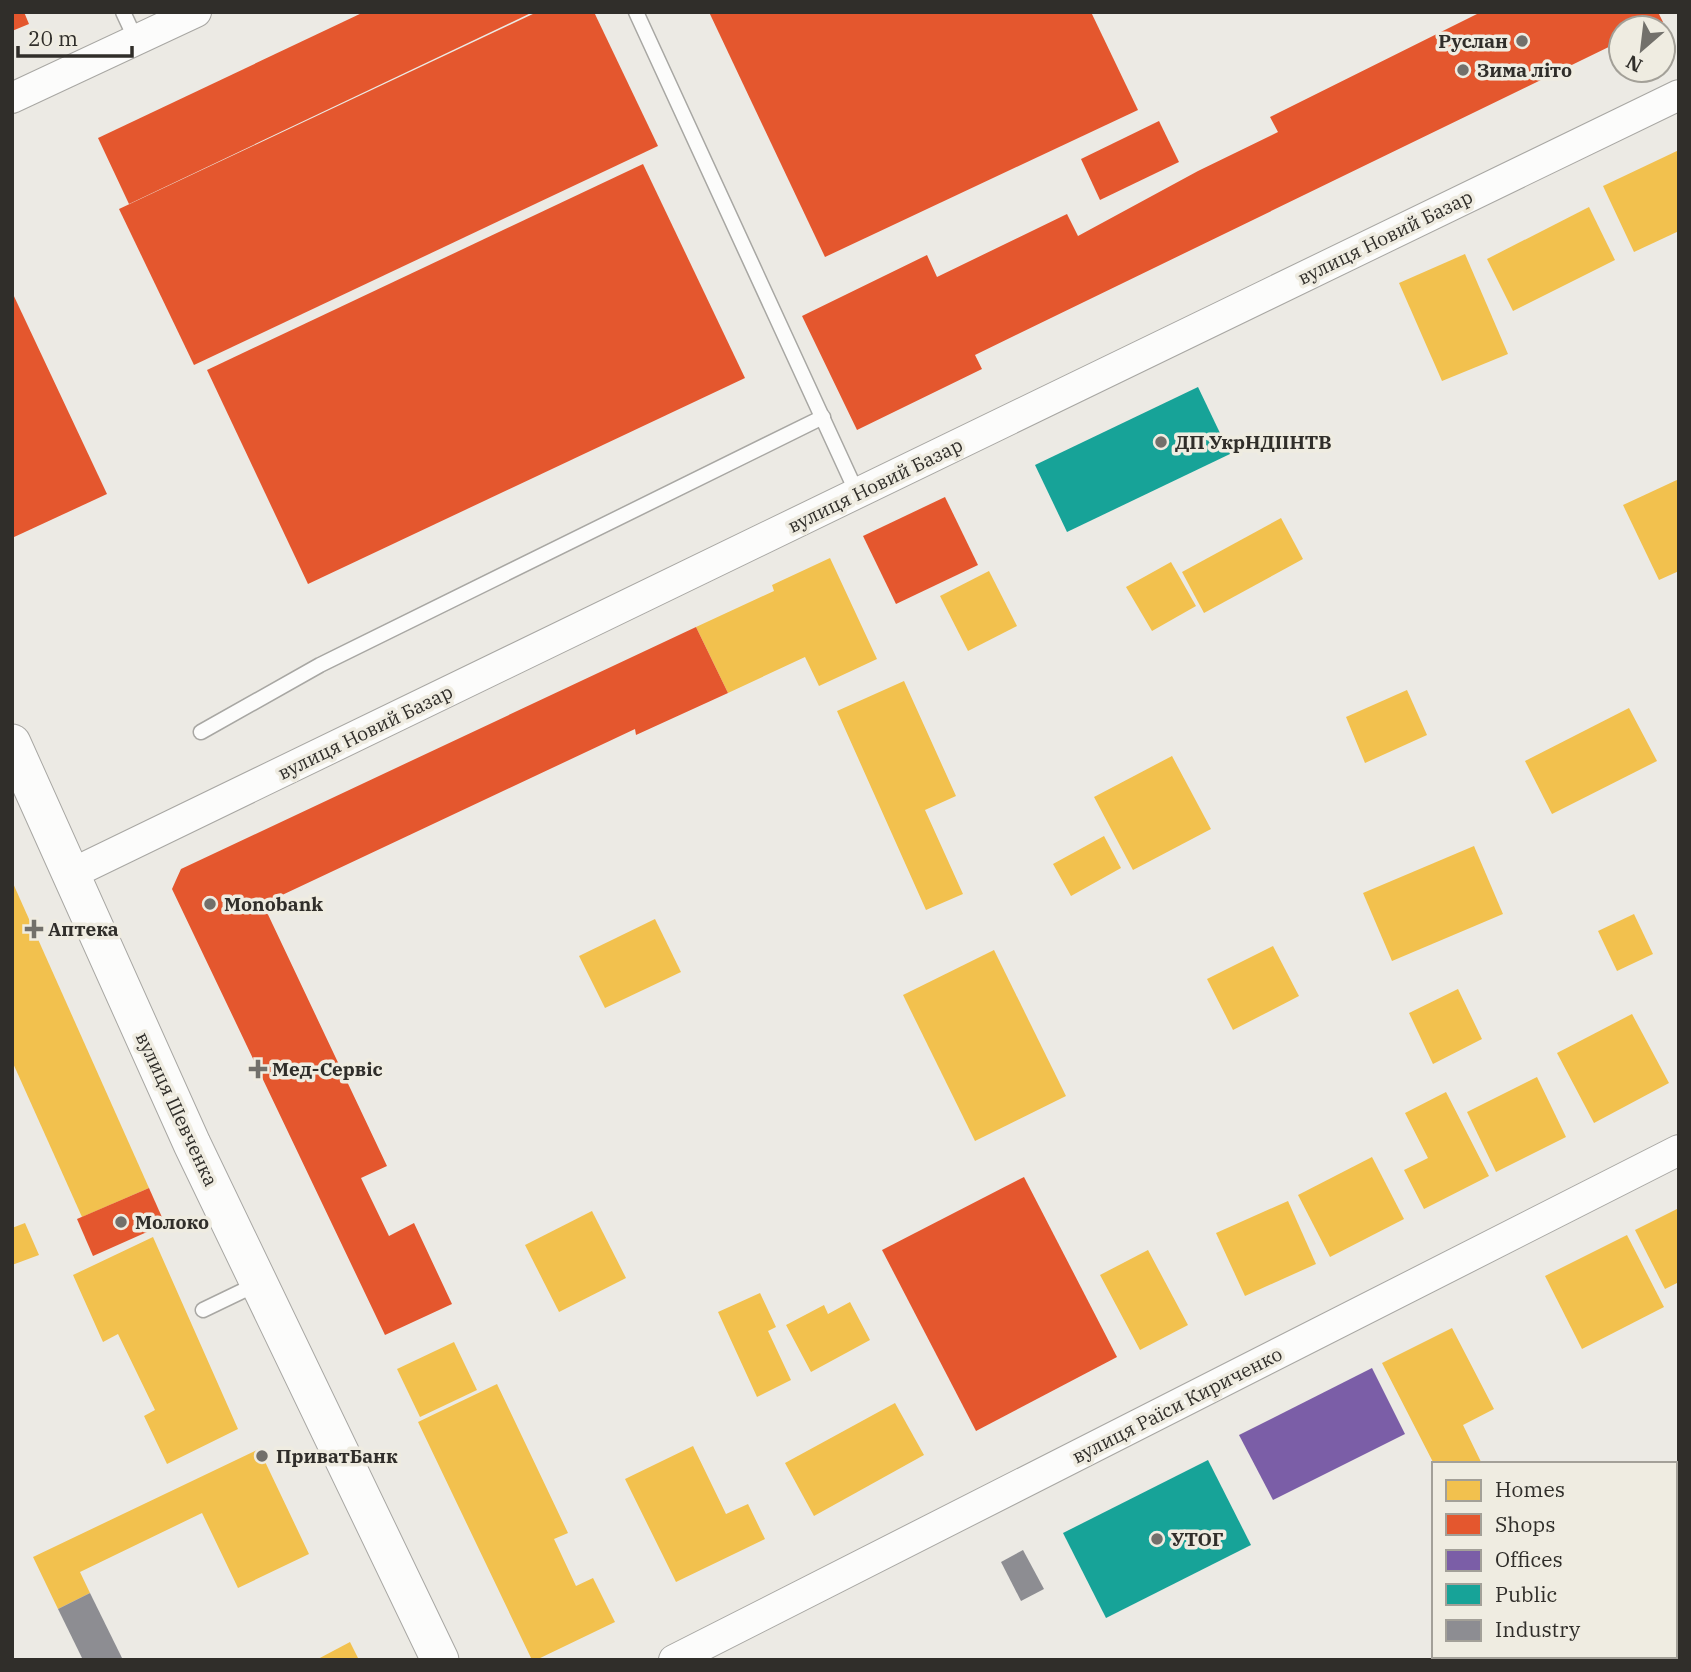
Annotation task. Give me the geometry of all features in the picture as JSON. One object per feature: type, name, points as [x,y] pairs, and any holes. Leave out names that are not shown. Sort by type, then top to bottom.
[{"type":"street","points":[[12,98],[196,12]]},
{"type":"street","name":"вулиця Новий Базар","points":[[71,874],[1679,94]]},
{"type":"street","name":"вулиця Шевченка","points":[[12,743],[192,1144],[440,1660]]},
{"type":"street","name":"вулиця Раїси Кириченко","points":[[674,1660],[1679,1150]]},
{"type":"lane","points":[[123,12],[136,40]]},
{"type":"lane","points":[[636,12],[857,493]]},
{"type":"lane","points":[[201,732],[320,665],[823,417]]},
{"type":"lane","points":[[203,1310],[259,1284]]},
{"type":"building: Homes","points":[[1679,150],[1679,231],[1634,252],[1603,186]]},
{"type":"building: Homes","points":[[1589,207],[1615,260],[1513,311],[1487,259]]},
{"type":"building: Homes","points":[[1465,254],[1508,354],[1442,381],[1399,283]]},
{"type":"building: Homes","points":[[1679,479],[1679,571],[1659,580],[1623,505]]},
{"type":"building: Homes","points":[[1281,518],[1303,559],[1204,613],[1182,572]]},
{"type":"building: Homes","points":[[830,558],[877,659],[819,686],[805,657],[728,693],[696,627],[774,591],[772,585]]},
{"type":"building: Homes","points":[[1171,562],[1196,606],[1152,631],[1126,587]]},
{"type":"building: Homes","points":[[989,571],[1017,626],[968,651],[940,596]]},
{"type":"building: Homes","points":[[904,681],[956,796],[925,810],[963,894],[926,910],[837,711]]},
{"type":"building: Homes","points":[[1407,690],[1427,735],[1365,763],[1346,717]]},
{"type":"building: Homes","points":[[1629,708],[1657,761],[1552,814],[1525,761]]},
{"type":"building: Homes","points":[[1172,756],[1211,829],[1133,870],[1094,797]]},
{"type":"building: Homes","points":[[1104,836],[1121,868],[1071,896],[1053,864]]},
{"type":"building: Homes","points":[[1474,846],[1503,914],[1392,961],[1363,893]]},
{"type":"building: Homes","points":[[12,881],[149,1188],[82,1217],[12,1061]]},
{"type":"building: Homes","points":[[1634,914],[1653,954],[1617,971],[1598,931]]},
{"type":"building: Homes","points":[[655,919],[681,972],[605,1008],[579,956]]},
{"type":"building: Homes","points":[[1273,946],[1299,996],[1233,1030],[1207,979]]},
{"type":"building: Homes","points":[[994,950],[1066,1096],[975,1141],[903,995]]},
{"type":"building: Homes","points":[[1458,989],[1482,1039],[1433,1064],[1409,1013]]},
{"type":"building: Homes","points":[[1632,1014],[1669,1083],[1594,1123],[1557,1053]]},
{"type":"building: Homes","points":[[1537,1077],[1566,1137],[1496,1172],[1467,1112]]},
{"type":"building: Homes","points":[[1446,1092],[1489,1176],[1424,1209],[1404,1170],[1428,1158],[1405,1113]]},
{"type":"building: Homes","points":[[1372,1157],[1404,1219],[1330,1257],[1298,1195]]},
{"type":"building: Homes","points":[[1288,1201],[1316,1264],[1245,1296],[1216,1233]]},
{"type":"building: Homes","points":[[1679,1208],[1679,1282],[1665,1289],[1635,1230]]},
{"type":"building: Homes","points":[[592,1211],[626,1278],[559,1312],[525,1245]]},
{"type":"building: Homes","points":[[25,1223],[39,1255],[12,1265],[12,1228]]},
{"type":"building: Homes","points":[[1627,1235],[1664,1307],[1582,1349],[1545,1276]]},
{"type":"building: Homes","points":[[153,1237],[238,1429],[167,1464],[144,1416],[155,1410],[118,1334],[103,1342],[73,1275]]},
{"type":"building: Homes","points":[[1148,1250],[1188,1325],[1140,1350],[1100,1275]]},
{"type":"building: Homes","points":[[760,1293],[776,1327],[768,1331],[791,1380],[757,1397],[718,1312]]},
{"type":"building: Homes","points":[[850,1302],[870,1340],[811,1372],[786,1325],[824,1305],[828,1314]]},
{"type":"building: Homes","points":[[1452,1328],[1494,1409],[1463,1425],[1481,1462],[1433,1462],[1382,1363]]},
{"type":"building: Homes","points":[[454,1342],[477,1390],[420,1417],[397,1369]]},
{"type":"building: Homes","points":[[497,1384],[568,1533],[554,1539],[576,1586],[593,1578],[615,1622],[536,1660],[532,1660],[418,1422]]},
{"type":"building: Homes","points":[[895,1403],[924,1455],[814,1516],[785,1463]]},
{"type":"building: Homes","points":[[693,1446],[726,1514],[748,1504],[765,1539],[676,1582],[625,1479]]},
{"type":"building: Homes","points":[[259,1449],[309,1554],[238,1588],[202,1513],[80,1572],[90,1593],[58,1609],[33,1557]]},
{"type":"building: Homes","points":[[350,1642],[359,1660],[316,1660]]},
{"type":"building: Shops","points":[[12,12],[24,12],[29,24],[12,31]]},
{"type":"building: Shops","points":[[364,12],[533,12],[129,204],[98,138]]},
{"type":"building: Shops","points":[[537,12],[594,12],[658,146],[194,365],[119,209]]},
{"type":"building: Shops","points":[[709,12],[1091,12],[1138,110],[825,257]]},
{"type":"building: Shops","points":[[1481,12],[1659,14],[1607,14],[1607,48],[975,355],[982,369],[857,430],[802,316],[927,255],[937,277],[1067,214],[1078,236],[1198,171],[1278,132],[1270,117]]},
{"type":"building: Shops","points":[[1159,121],[1179,162],[1100,200],[1081,159]]},
{"type":"building: Shops","points":[[643,164],[745,378],[308,584],[207,370]]},
{"type":"building: Shops","points":[[12,292],[107,494],[12,538]]},
{"type":"building: Shops","points":[[945,497],[978,565],[896,604],[863,536]]},
{"type":"building: Shops","points":[[696,627],[728,693],[636,735],[635,729],[263,904],[387,1166],[361,1178],[389,1236],[414,1223],[452,1304],[385,1335],[172,889],[181,869]]},
{"type":"building: Shops","points":[[1024,1177],[1117,1357],[976,1431],[882,1250]]},
{"type":"building: Shops","name":"Молоко","points":[[149,1188],[165,1224],[93,1256],[77,1219]]},
{"type":"building: Offices","points":[[1372,1368],[1405,1434],[1273,1500],[1239,1435]]},
{"type":"building: Public","points":[[1198,387],[1230,454],[1067,532],[1035,465]]},
{"type":"building: Public","name":"УТОГ","points":[[1208,1460],[1251,1545],[1106,1618],[1063,1533]]},
{"type":"building: Industry","points":[[1023,1550],[1044,1589],[1021,1601],[1001,1562]]},
{"type":"building: Industry","points":[[90,1593],[123,1660],[83,1660],[58,1609]]},
{"type":"place","name":"Руслан","points":[[1522,41]]},
{"type":"place","name":"Зима літо","points":[[1463,70]]},
{"type":"place","name":"ДП УкрНДІІНТВ","points":[[1161,442]]},
{"type":"place","name":"Monobank","points":[[210,904]]},
{"type":"place","name":"Аптека","points":[[34,929]]},
{"type":"place","name":"Мед-Сервіс","points":[[258,1069]]},
{"type":"place","name":"Молоко","points":[[121,1222]]},
{"type":"place","name":"ПриватБанк","points":[[262,1456]]},
{"type":"place","name":"УТОГ","points":[[1157,1539]]}]
